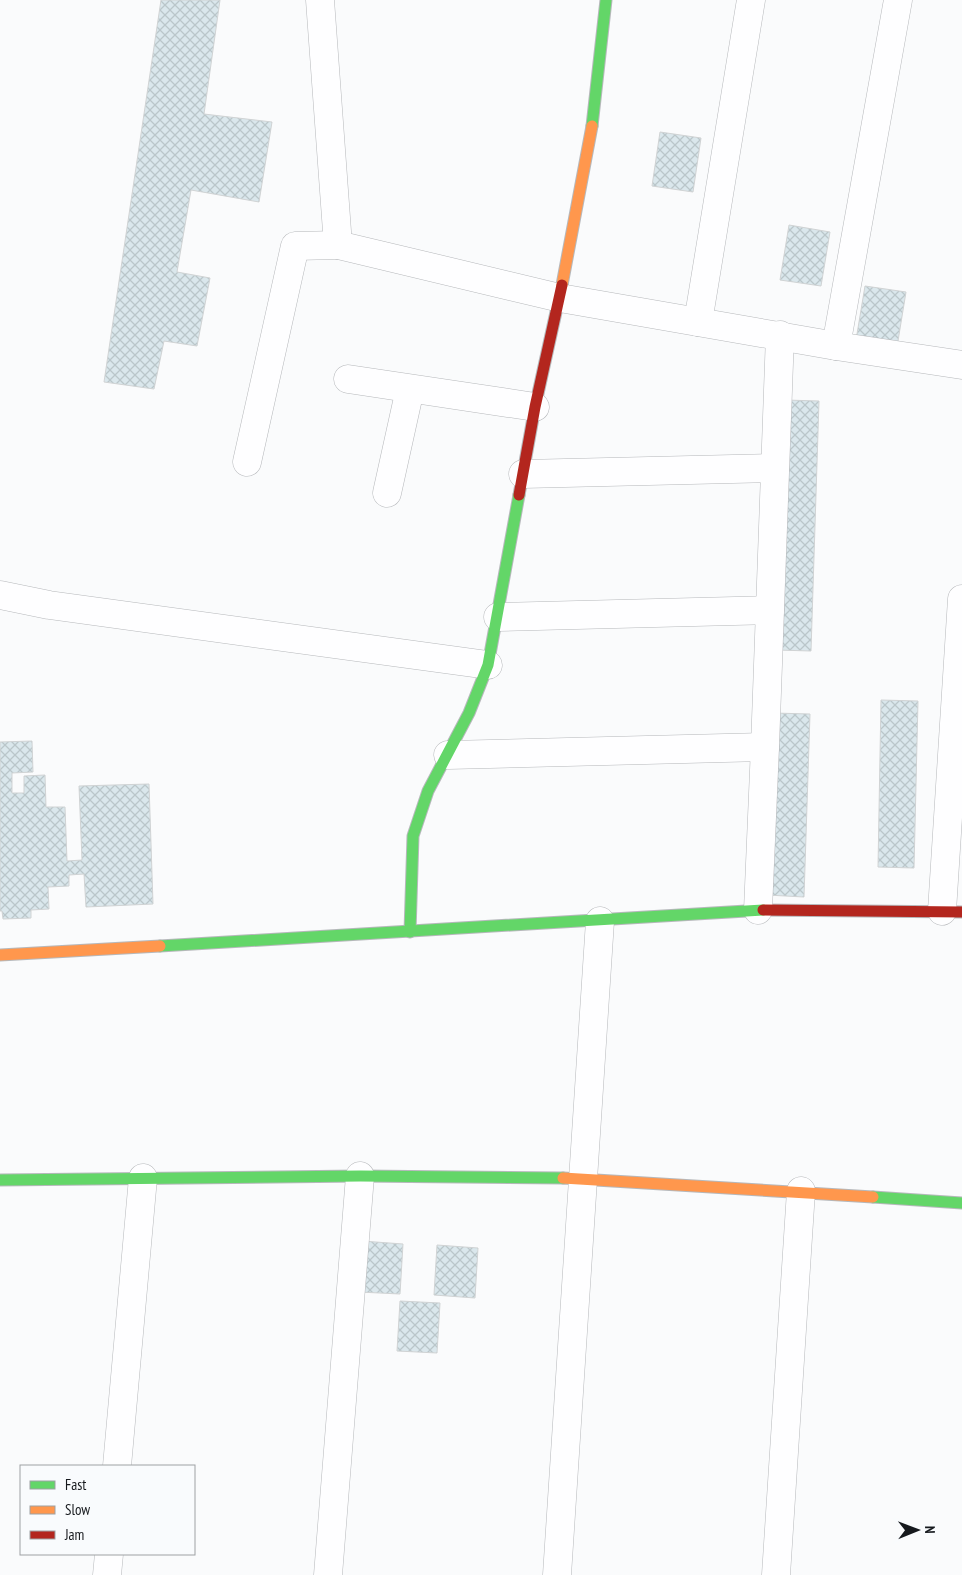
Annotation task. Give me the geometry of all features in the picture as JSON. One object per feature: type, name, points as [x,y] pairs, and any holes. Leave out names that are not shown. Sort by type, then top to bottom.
[{"type":"street","points":[[320,0],[338,245]]},
{"type":"street","points":[[410,932],[413,836],[428,791],[469,713],[488,664],[498,617],[535,407],[560,298],[593,118],[606,0]]},
{"type":"street","points":[[698,322],[751,0]]},
{"type":"street","points":[[836,346],[898,0]]},
{"type":"street","points":[[247,462],[295,246],[338,245],[560,298],[962,366]]},
{"type":"street","points":[[758,910],[780,335]]},
{"type":"street","points":[[348,379],[535,407]]},
{"type":"street","points":[[387,494],[410,388]]},
{"type":"street","points":[[523,474],[775,468]]},
{"type":"street","points":[[0,595],[49,605],[488,664]]},
{"type":"street","points":[[0,955],[600,921],[758,910],[952,912],[962,599]]},
{"type":"street","points":[[498,617],[770,610]]},
{"type":"street","points":[[448,755],[765,747]]},
{"type":"street","points":[[557,1575],[600,921]]},
{"type":"street","points":[[328,1575],[360,1176]]},
{"type":"street","points":[[0,1180],[360,1176],[583,1178],[962,1203]]},
{"type":"street","points":[[117,1465],[143,1178]]},
{"type":"street","points":[[776,1575],[801,1191]]},
{"type":"street","points":[[107,1575],[109,1555]]},
{"type":"building","points":[[161,0],[220,0],[204,114],[272,122],[259,202],[191,190],[177,272],[210,278],[197,346],[164,341],[154,389],[104,382]]},
{"type":"building","points":[[660,132],[701,138],[693,192],[652,186]]},
{"type":"building","points":[[789,225],[830,232],[821,286],[780,280]]},
{"type":"building","points":[[865,286],[906,292],[897,347],[856,340]]},
{"type":"building","points":[[785,400],[819,401],[811,651],[777,650]]},
{"type":"building","points":[[881,700],[918,701],[914,868],[878,867]]},
{"type":"building","points":[[773,713],[810,714],[804,897],[767,895]]},
{"type":"building","points":[[32,741],[33,772],[12,773],[12,793],[24,793],[24,776],[45,775],[46,807],[65,807],[67,861],[82,860],[79,786],[149,784],[153,904],[86,907],[84,874],[69,875],[69,886],[48,887],[49,909],[31,910],[31,918],[3,919],[2,911],[0,911],[0,742]]},
{"type":"building","points":[[362,1241],[403,1244],[400,1294],[359,1292]]},
{"type":"building","points":[[437,1245],[478,1248],[475,1298],[434,1295]]},
{"type":"building","points":[[400,1301],[440,1303],[437,1353],[397,1351]]},
{"type":"traffic: fast","points":[[592,126],[606,0]]},
{"type":"traffic: fast","points":[[410,932],[413,836],[428,791],[469,713],[488,665],[519,495]]},
{"type":"traffic: fast","points":[[160,946],[763,910]]},
{"type":"traffic: fast","points":[[0,1180],[360,1176],[563,1178]]},
{"type":"traffic: fast","points":[[873,1197],[962,1203]]},
{"type":"traffic: slow","points":[[562,285],[592,126]]},
{"type":"traffic: slow","points":[[0,955],[160,946]]},
{"type":"traffic: slow","points":[[563,1178],[873,1197]]},
{"type":"traffic: jam","points":[[519,495],[535,407],[562,285]]},
{"type":"traffic: jam","points":[[763,910],[962,912]]}]
